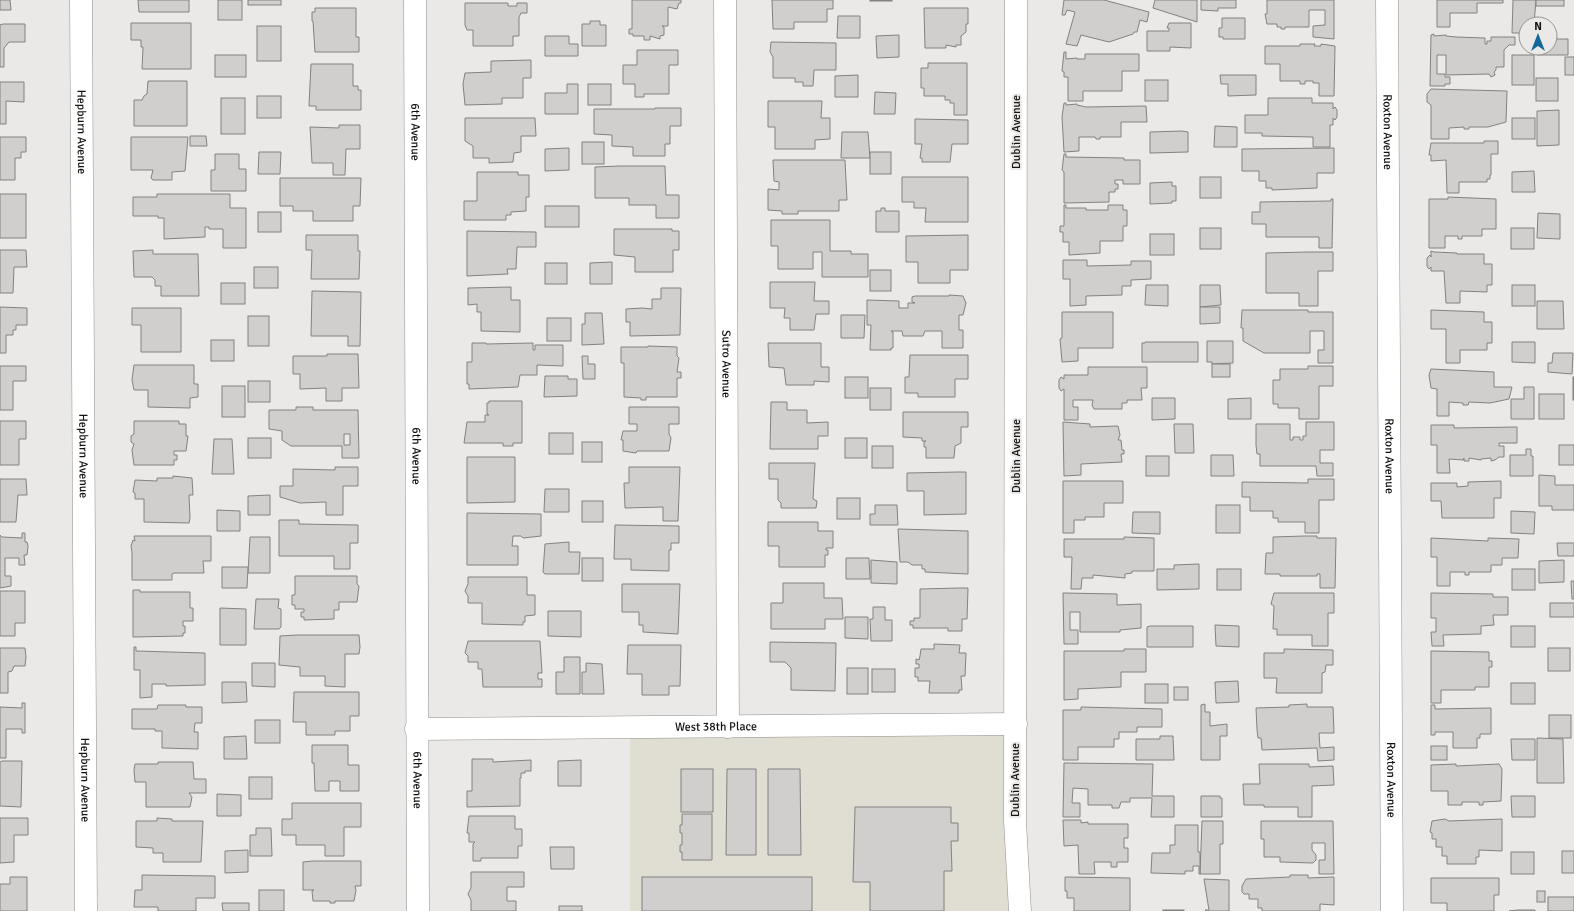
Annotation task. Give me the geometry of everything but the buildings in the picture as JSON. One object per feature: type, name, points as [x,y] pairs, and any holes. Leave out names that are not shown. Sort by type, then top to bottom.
[{"type":"street","name":"Hepburn Avenue","points":[[81,0],[86,911]]},
{"type":"street","name":"6th Avenue","points":[[415,0],[416,729],[418,911]]},
{"type":"street","name":"Sutro Avenue","points":[[725,0],[728,727]]},
{"type":"street","name":"Dublin Avenue","points":[[1016,0],[1015,822],[1020,911]]},
{"type":"street","name":"Roxton Avenue","points":[[1387,0],[1392,911]]},
{"type":"street","name":"West 38th Place","points":[[416,729],[1016,724]]},
{"type":"shaded area","points":[[1016,724],[1020,911],[630,911],[630,728]]}]
